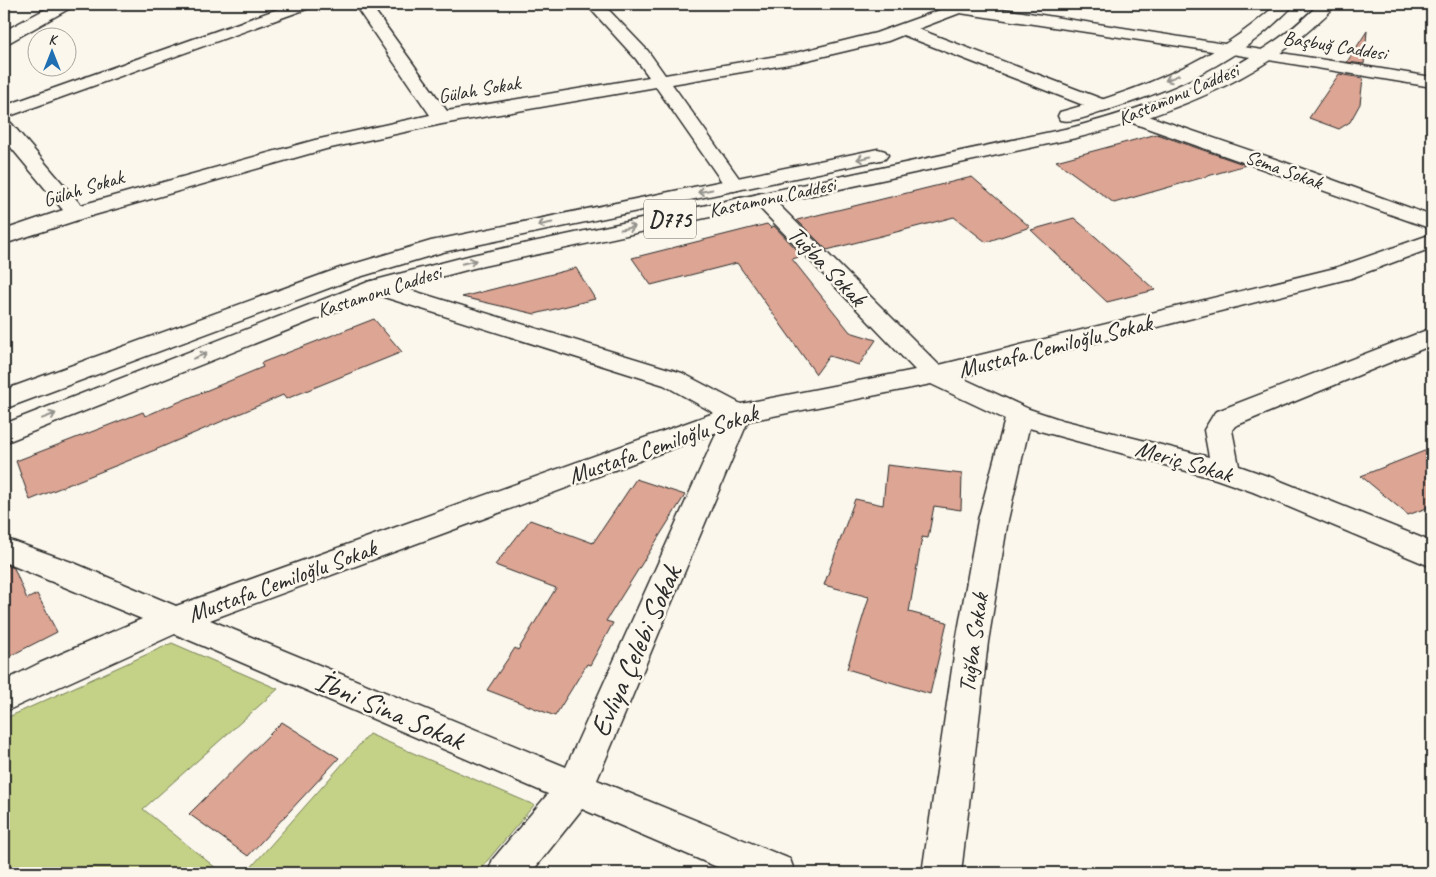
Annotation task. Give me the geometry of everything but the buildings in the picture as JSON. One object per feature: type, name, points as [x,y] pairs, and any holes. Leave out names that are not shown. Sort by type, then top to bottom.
[{"type":"street","points":[[4,38],[66,4]]},
{"type":"street","points":[[4,112],[306,4]]},
{"type":"street","points":[[362,4],[442,118]]},
{"type":"street","points":[[594,4],[642,55],[734,185]]},
{"type":"street","name":"Başbuğ Caddesi","points":[[928,4],[962,5],[1432,82]]},
{"type":"street","name":"Kastamonu Caddesi","points":[[4,400],[348,273],[439,246],[1067,116],[1103,106],[1195,68],[1232,49],[1248,38],[1286,4]]},
{"type":"street","name":"Kastamonu Caddesi","points":[[4,434],[376,287],[472,262],[1076,132],[1134,117],[1218,80],[1266,55],[1300,30],[1328,4]]},
{"type":"street","name":"Gülah Sokak","points":[[4,237],[76,213],[322,144],[442,118],[795,58],[835,49],[903,29],[962,5]]},
{"type":"street","points":[[903,29],[1103,106]]},
{"type":"street","name":"Sema Sokak","points":[[1134,117],[1274,165],[1432,223]]},
{"type":"street","points":[[4,127],[76,213]]},
{"type":"street","name":"Tuğba Sokak","points":[[762,199],[934,376]]},
{"type":"street","name":"Mustafa Cemiloğlu Sokak","points":[[4,696],[176,619],[738,414],[934,376],[1343,273],[1432,240]]},
{"type":"street","points":[[376,287],[673,379],[738,414]]},
{"type":"street","points":[[1226,472],[1218,430],[1225,419],[1432,336]]},
{"type":"street","name":"Meriç Sokak","points":[[934,376],[1019,416],[1057,428],[1176,457],[1226,472],[1263,485],[1432,555]]},
{"type":"street","name":"Evliya Çelebi Sokak","points":[[507,873],[575,789],[738,414]]},
{"type":"street","name":"Tuğba Sokak","points":[[942,873],[972,642],[993,520],[1019,416]]},
{"type":"street","name":"İbni Sina Sokak","points":[[4,550],[63,572],[176,619],[776,873]]},
{"type":"green space","points":[[172,643],[278,689],[143,809],[222,873],[4,873],[4,719]]},
{"type":"green space","points":[[369,734],[534,805],[477,873],[246,873]]}]
